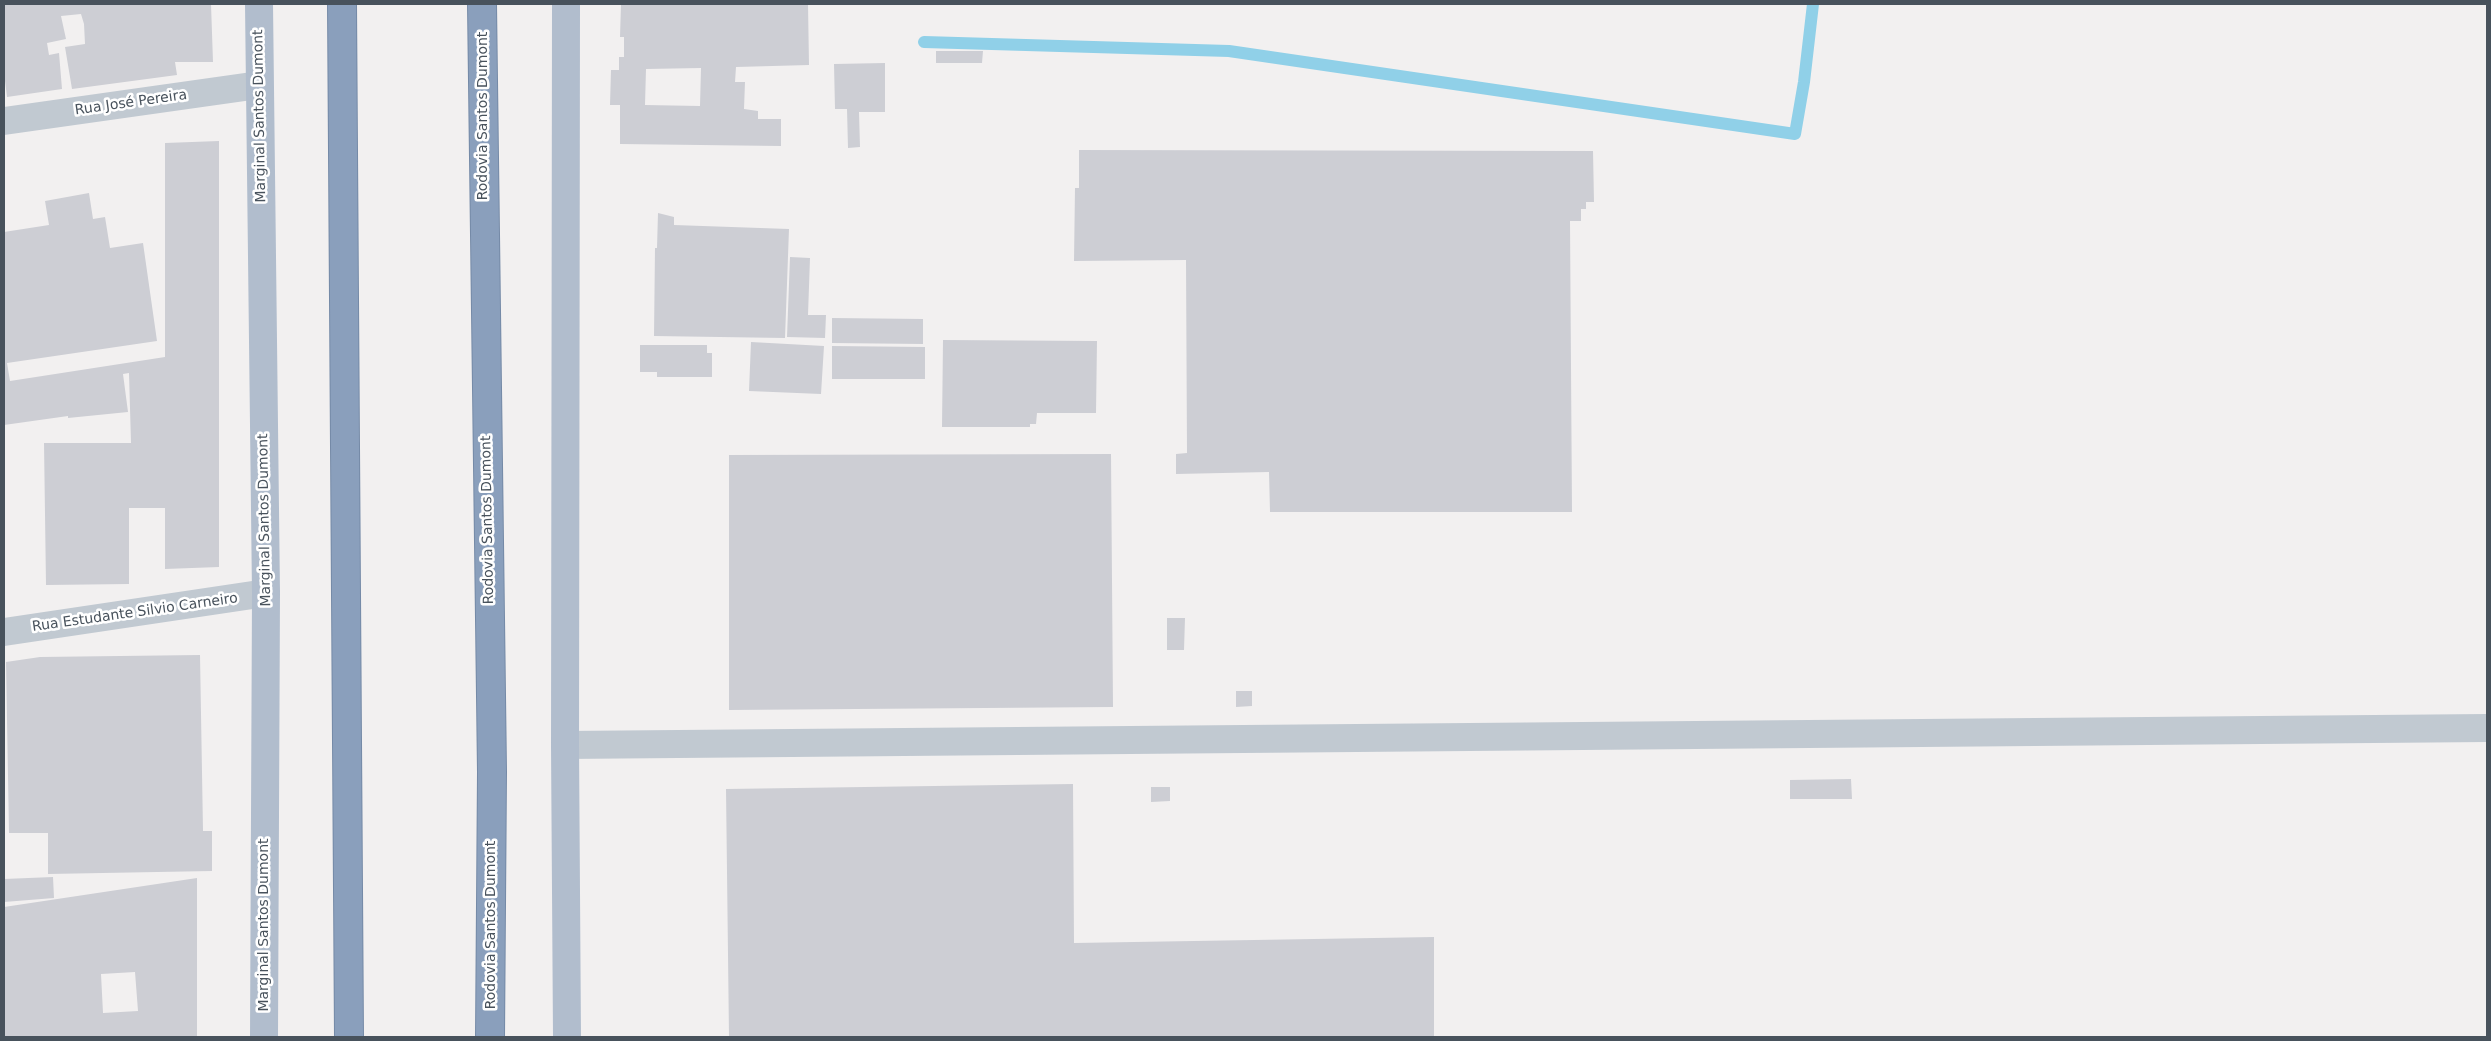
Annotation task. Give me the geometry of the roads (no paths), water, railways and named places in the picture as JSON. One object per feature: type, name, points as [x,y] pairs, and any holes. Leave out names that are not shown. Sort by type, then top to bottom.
[{"type":"highway","points":[[342,4],[349,1037]]},
{"type":"highway","name":"Rodovia Santos Dumont","points":[[482,4],[492,772],[490,1037]]},
{"type":"main road","name":"Marginal Santos Dumont","points":[[259,4],[266,594],[264,1037]]},
{"type":"main road","points":[[566,4],[565,745],[567,1037]]},
{"type":"street","name":"Rua José Pereira","points":[[4,121],[259,85]]},
{"type":"street","name":"Rua Estudante Silvio Carneiro","points":[[4,632],[266,594]]},
{"type":"street","points":[[565,745],[2487,728]]},
{"type":"waterway","points":[[924,42],[1229,51],[1795,134],[1804,82],[1813,4]]}]
